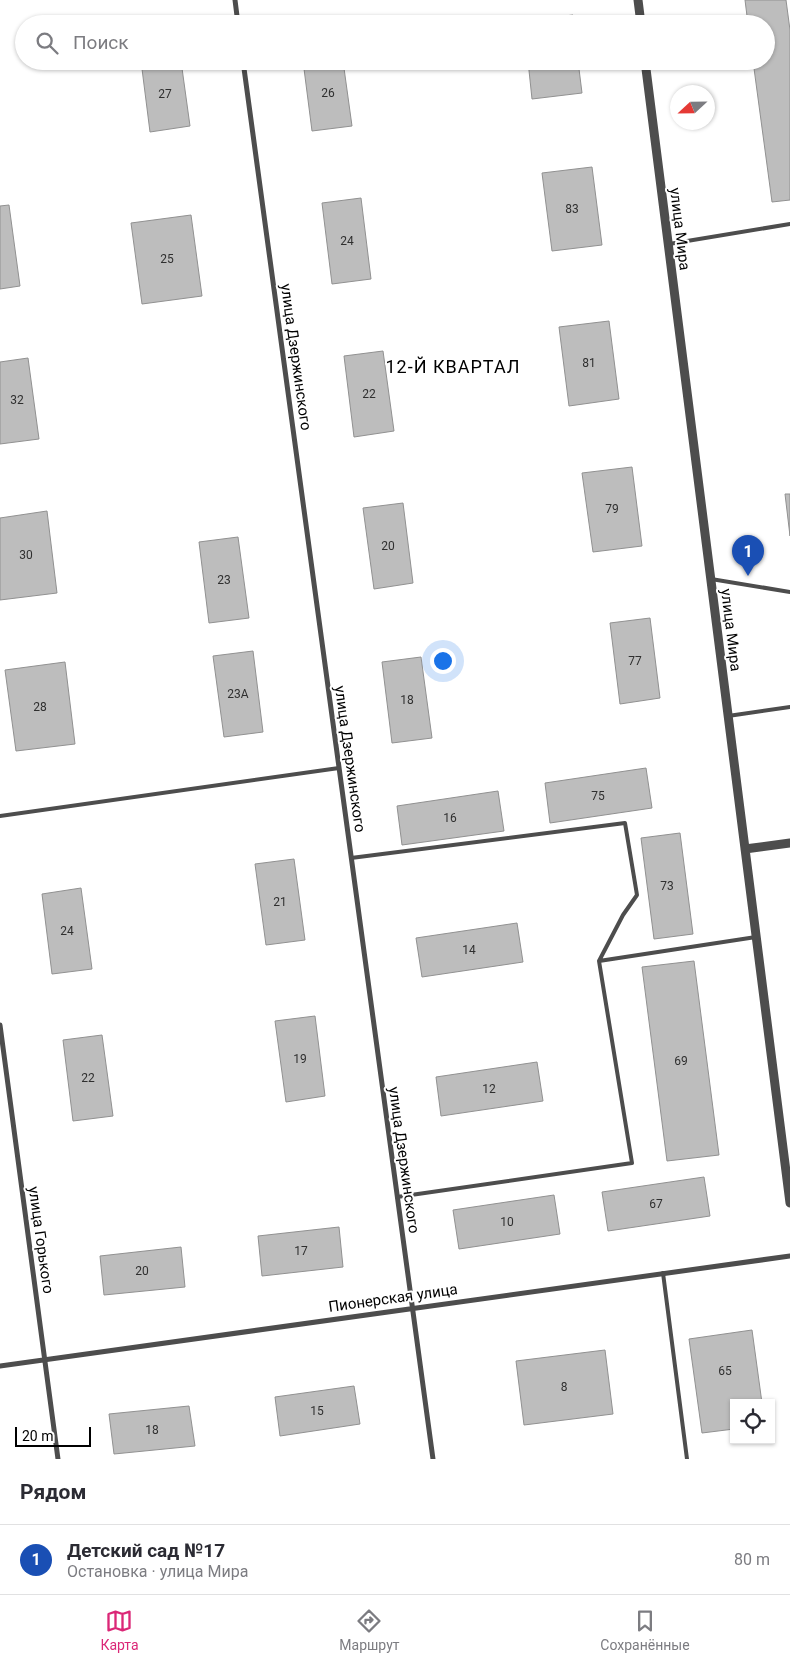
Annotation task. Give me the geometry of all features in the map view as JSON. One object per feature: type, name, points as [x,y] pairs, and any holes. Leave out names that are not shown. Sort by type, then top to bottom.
[{"type":"street","points":[[235,0],[237,15]]},
{"type":"street","points":[[638,0],[640,15]]},
{"type":"street","name":"улица Дзержинского","points":[[245,70],[433,1459]]},
{"type":"street","name":"улица Мира","points":[[646,70],[790,1203]]},
{"type":"street","points":[[745,849],[790,843]]},
{"type":"street","name":"улица Горького","points":[[0,1025],[58,1459]]},
{"type":"street","name":"Пионерская улица","points":[[0,1366],[790,1256]]},
{"type":"lane","points":[[669,244],[790,224]]},
{"type":"lane","points":[[710,578],[790,592]]},
{"type":"lane","points":[[728,716],[790,707]]},
{"type":"lane","points":[[0,816],[339,768]]},
{"type":"lane","points":[[351,858],[625,823],[637,894],[623,915],[599,961],[632,1163],[397,1198]]},
{"type":"lane","points":[[599,961],[756,936]]},
{"type":"lane","points":[[663,1273],[688,1459]]},
{"type":"building","points":[[745,0],[786,0],[790,30],[790,200],[772,202],[754,70],[775,70],[775,15],[747,15]]},
{"type":"building","points":[[142,70],[182,70],[190,126],[150,132]]},
{"type":"building","points":[[304,70],[344,70],[352,126],[312,131]]},
{"type":"building","points":[[529,70],[579,70],[582,93],[532,99]]},
{"type":"building","points":[[592,167],[602,245],[552,251],[542,173]]},
{"type":"building","points":[[361,198],[371,279],[332,284],[322,203]]},
{"type":"building","points":[[9,205],[20,286],[0,289],[0,206]]},
{"type":"building","points":[[191,215],[202,296],[142,304],[131,223]]},
{"type":"building","points":[[609,321],[619,399],[569,406],[559,327]]},
{"type":"building","points":[[383,351],[394,431],[354,437],[344,356]]},
{"type":"building","points":[[28,358],[39,439],[0,444],[0,362]]},
{"type":"building","points":[[632,467],[642,546],[593,552],[582,473]]},
{"type":"building","points":[[785,494],[790,494],[790,536]]},
{"type":"building","points":[[403,503],[413,583],[374,589],[363,508]]},
{"type":"building","points":[[47,511],[57,593],[0,600],[0,518]]},
{"type":"building","points":[[238,537],[249,618],[209,623],[199,542]]},
{"type":"building","points":[[650,618],[660,698],[620,704],[610,623]]},
{"type":"building","points":[[253,651],[263,732],[224,737],[213,656]]},
{"type":"building","points":[[421,657],[432,738],[392,743],[382,662]]},
{"type":"building","points":[[65,662],[75,744],[16,751],[5,670]]},
{"type":"building","points":[[646,768],[652,808],[550,823],[545,783]]},
{"type":"building","points":[[498,791],[504,831],[402,845],[397,806]]},
{"type":"building","points":[[680,833],[693,934],[654,939],[641,838]]},
{"type":"building","points":[[294,859],[305,940],[266,945],[255,864]]},
{"type":"building","points":[[81,888],[92,969],[52,974],[42,894]]},
{"type":"building","points":[[517,923],[523,962],[422,977],[416,938]]},
{"type":"building","points":[[694,961],[719,1155],[667,1161],[642,967]]},
{"type":"building","points":[[315,1016],[325,1096],[286,1102],[275,1021]]},
{"type":"building","points":[[102,1035],[113,1116],[73,1121],[63,1040]]},
{"type":"building","points":[[537,1062],[543,1101],[441,1116],[436,1077]]},
{"type":"building","points":[[704,1177],[710,1216],[608,1231],[602,1192]]},
{"type":"building","points":[[554,1195],[560,1234],[459,1249],[453,1210]]},
{"type":"building","points":[[339,1227],[343,1267],[262,1276],[258,1236]]},
{"type":"building","points":[[181,1247],[185,1287],[104,1295],[100,1256]]},
{"type":"building","points":[[752,1330],[761,1399],[730,1399],[730,1430],[702,1433],[689,1339]]},
{"type":"building","points":[[605,1350],[613,1414],[524,1425],[516,1361]]},
{"type":"building","points":[[354,1386],[360,1424],[280,1436],[275,1397]]},
{"type":"building","points":[[189,1406],[195,1446],[114,1454],[109,1414]]},
{"type":"place","name":"Детский сад №17","points":[[748,576]]},
{"type":"district","name":"12-Й КВАРТАЛ","points":[[453,366]]}]
